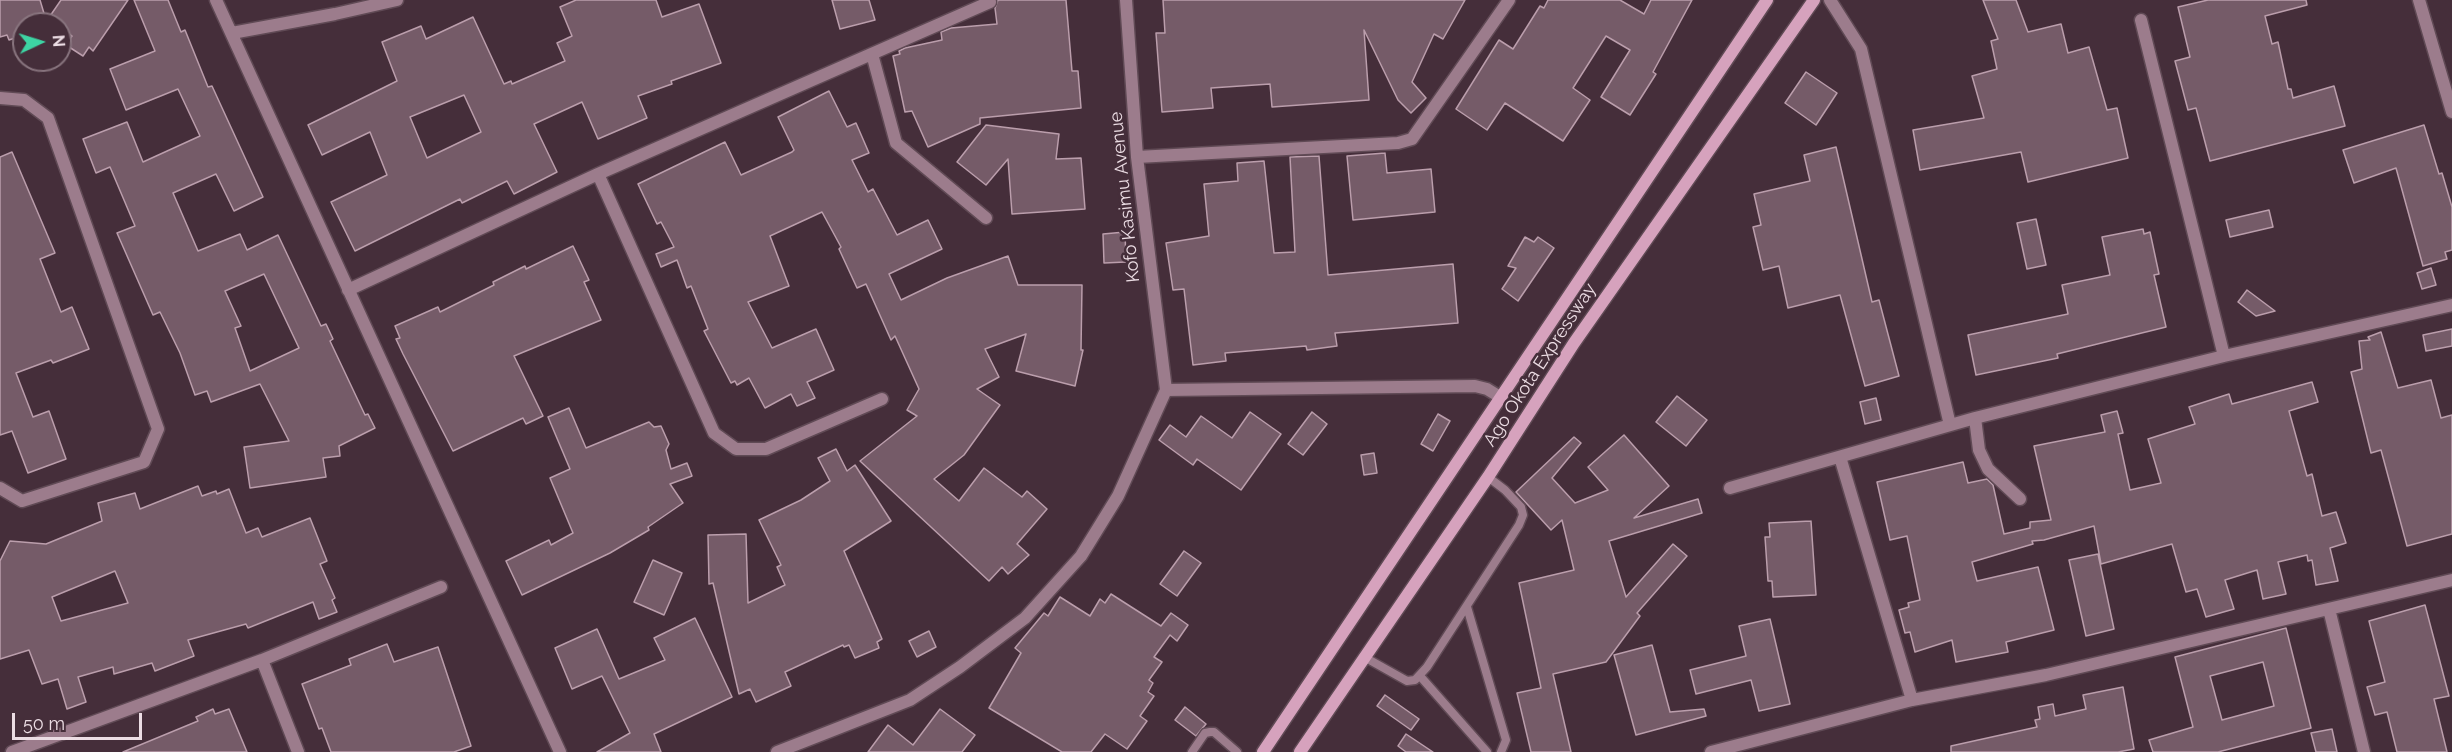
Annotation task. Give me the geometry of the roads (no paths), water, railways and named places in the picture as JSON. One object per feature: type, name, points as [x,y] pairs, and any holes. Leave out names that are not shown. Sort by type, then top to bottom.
[{"type":"main road","name":"Ago Okota Expressway","points":[[1263,752],[1767,0]]},
{"type":"main road","name":"Ago Okota Expressway","points":[[1300,752],[1488,477],[1574,343],[1814,0]]},
{"type":"street","points":[[216,0],[560,752]]},
{"type":"street","points":[[232,33],[397,0]]},
{"type":"street","name":"Kofo Kasimu Avenue","points":[[1126,0],[1137,157],[1166,390]]},
{"type":"street","points":[[1137,157],[1398,143],[1412,139],[1509,0]]},
{"type":"street","points":[[1830,0],[1861,49],[1950,425]]},
{"type":"street","points":[[2419,0],[2452,112]]},
{"type":"street","points":[[348,290],[598,174],[990,2]]},
{"type":"street","points":[[2141,20],[2224,356]]},
{"type":"street","points":[[872,54],[896,143],[986,218]]},
{"type":"street","points":[[0,98],[24,100],[48,118],[158,429],[144,462],[22,501],[0,488]]},
{"type":"street","points":[[598,174],[714,434],[736,449],[766,449],[882,399]]},
{"type":"street","points":[[1730,488],[1975,418],[2224,356],[2452,305]]},
{"type":"street","points":[[777,752],[910,700],[960,667],[1025,618],[1081,556],[1106,516],[1118,496],[1166,390],[1463,386],[1486,389],[1500,397]]},
{"type":"street","points":[[1975,418],[1979,450],[1988,470],[2020,499]]},
{"type":"street","points":[[1840,457],[1912,700]]},
{"type":"street","points":[[1711,752],[1912,700],[2046,675],[2452,580]]},
{"type":"street","points":[[12,752],[262,660],[441,587]]},
{"type":"street","points":[[2329,609],[2364,752]]},
{"type":"street","points":[[262,660],[298,752]]},
{"type":"lane","points":[[1366,658],[1407,681],[1415,680],[1467,607],[1523,515],[1521,507],[1505,490],[1488,477]]},
{"type":"lane","points":[[1467,607],[1506,741],[1501,752]]},
{"type":"lane","points":[[1420,676],[1487,752]]},
{"type":"lane","points":[[1192,752],[1205,733],[1214,732],[1237,752]]}]
